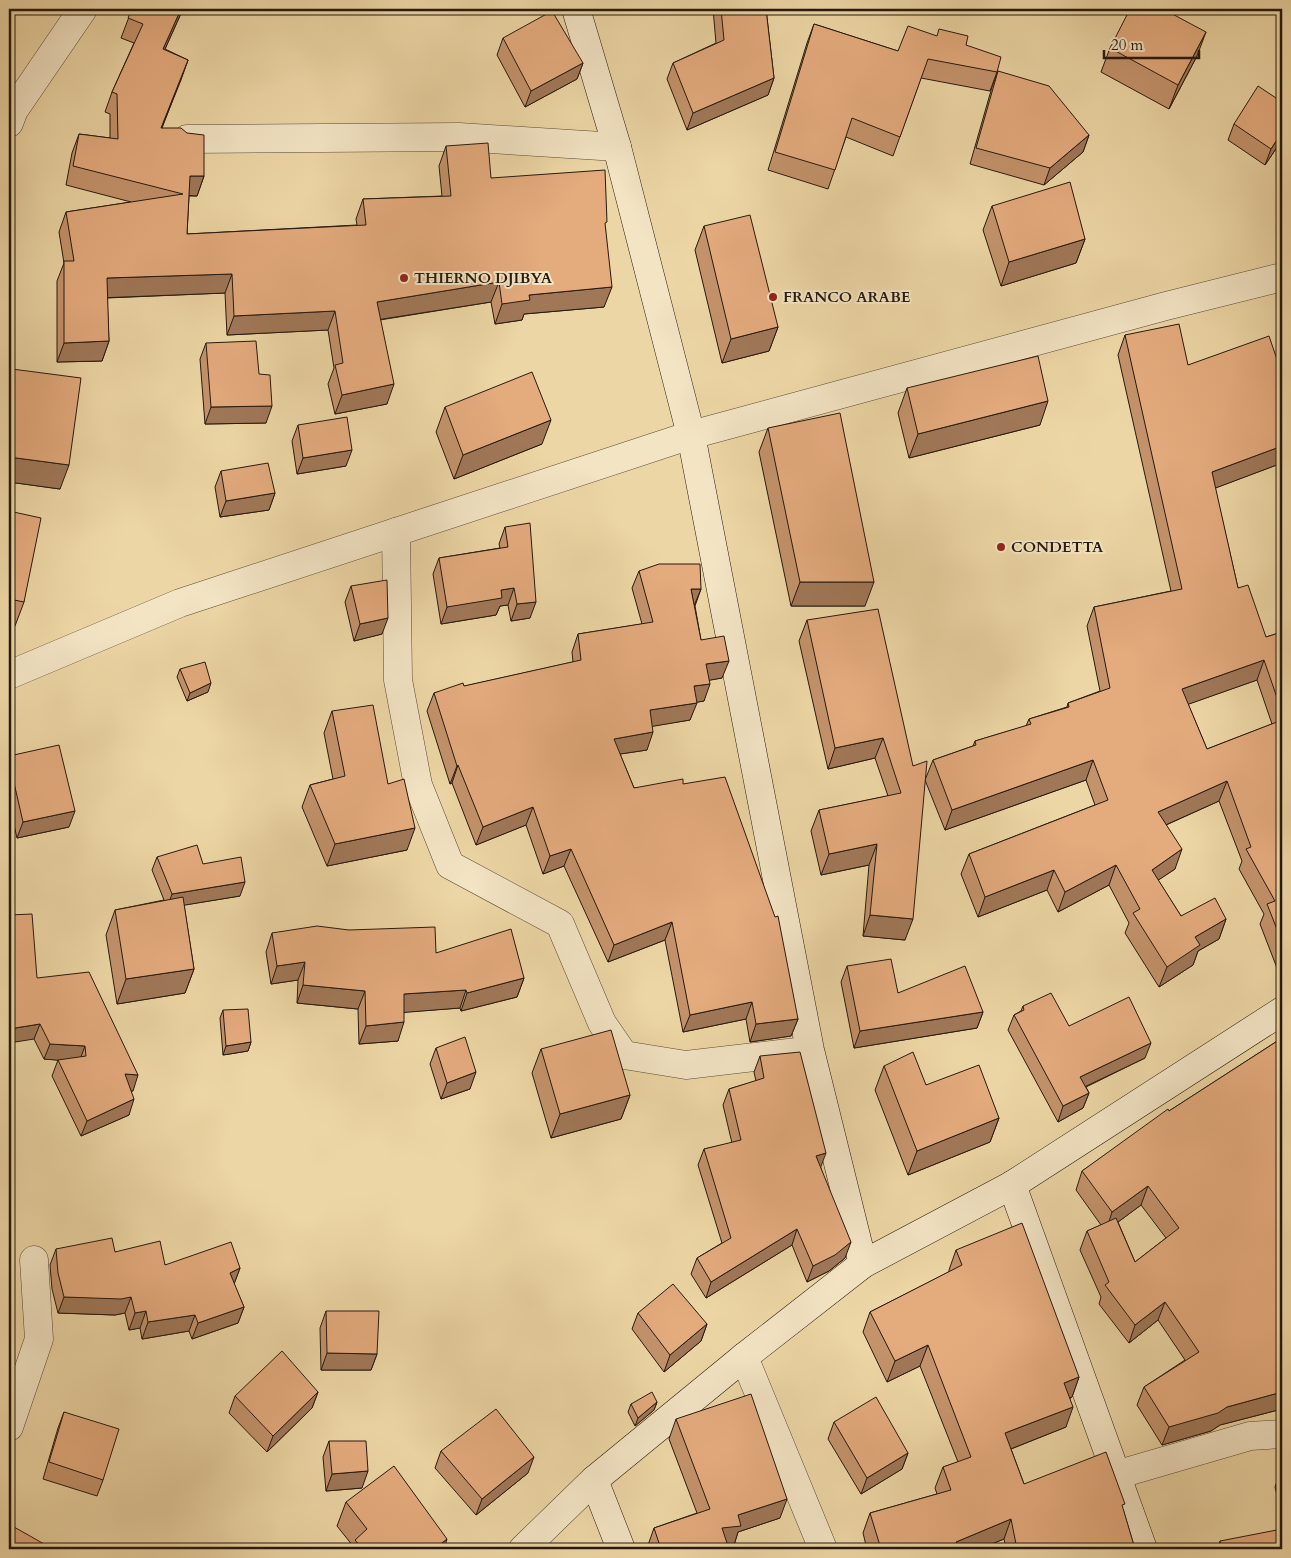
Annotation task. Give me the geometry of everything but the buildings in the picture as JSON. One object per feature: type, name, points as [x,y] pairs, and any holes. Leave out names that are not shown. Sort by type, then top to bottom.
[{"type":"street","points":[[9,123],[14,110],[83,9]]},
{"type":"street","points":[[576,9],[617,147],[691,435],[810,1050],[863,1264]]},
{"type":"street","points":[[187,139],[459,137],[617,147]]},
{"type":"street","points":[[9,675],[180,603],[691,435],[1166,306],[1282,277]]},
{"type":"street","points":[[396,532],[398,680],[418,784],[450,865],[560,924],[602,1023],[624,1055],[686,1065],[810,1050]]},
{"type":"street","points":[[523,1549],[594,1480],[744,1357],[863,1264],[1012,1185],[1282,1011]]},
{"type":"street","points":[[1012,1185],[1143,1549]]},
{"type":"street","points":[[9,1427],[39,1339],[34,1260]]},
{"type":"street","points":[[744,1357],[823,1549]]},
{"type":"street","points":[[1116,1475],[1250,1436],[1282,1434]]},
{"type":"street","points":[[594,1480],[621,1549]]},
{"type":"place","name":"THIERNO DJIBYA","points":[[404,278]]},
{"type":"place","name":"FRANCO ARABE","points":[[773,297]]},
{"type":"place","name":"CONDETTA","points":[[1001,547]]}]
